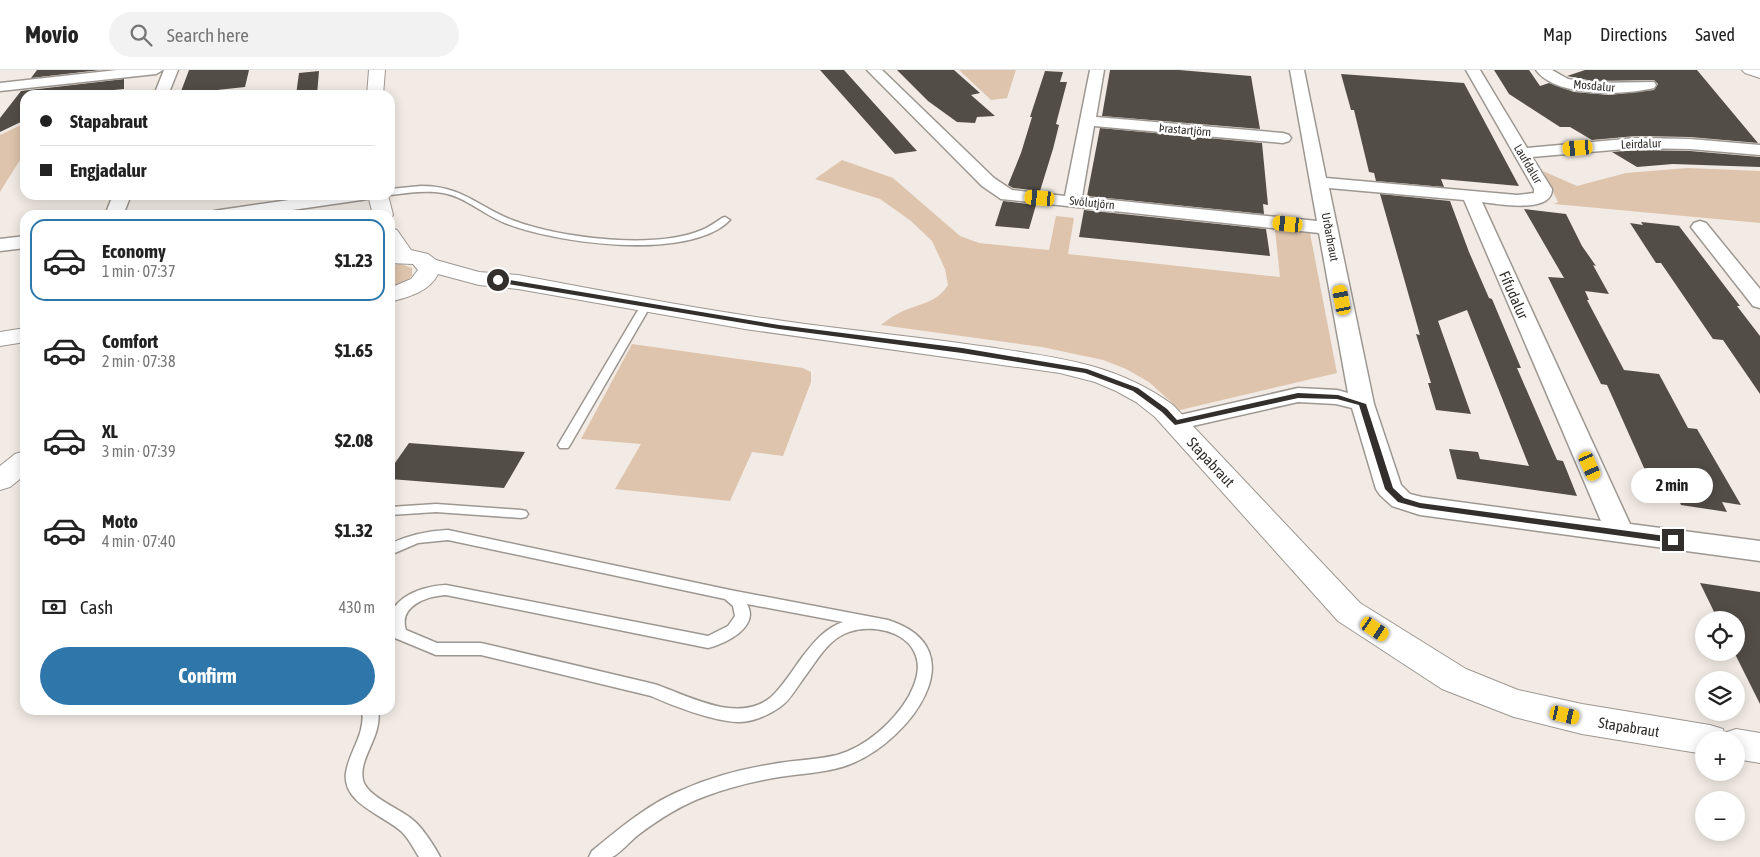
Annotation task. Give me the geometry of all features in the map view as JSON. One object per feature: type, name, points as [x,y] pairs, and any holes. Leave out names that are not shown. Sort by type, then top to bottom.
[{"type":"street","points":[[0,87],[156,70]]},
{"type":"street","points":[[163,90],[171,70]]},
{"type":"street","points":[[375,90],[377,70]]},
{"type":"street","name":"Svölutjörn","points":[[874,70],[997,189],[1007,195],[1328,228]]},
{"type":"street","points":[[1073,201],[1097,70]]},
{"type":"street","name":"Urðarbraut","points":[[1297,70],[1362,404],[1389,489],[1401,500],[1420,506],[1620,533]]},
{"type":"street","name":"Laufdalur","points":[[1470,196],[1524,200],[1543,195],[1543,189],[1473,70]]},
{"type":"street","name":"Mosdalur","points":[[1543,70],[1553,79],[1568,83],[1635,89],[1649,85]]},
{"type":"street","points":[[1750,70],[1760,73]]},
{"type":"street","name":"Þrastartjörn","points":[[1088,121],[1283,138]]},
{"type":"street","name":"Leirdalur","points":[[1521,153],[1636,143],[1690,144],[1760,150]]},
{"type":"street","points":[[1318,182],[1470,196]]},
{"type":"street","name":"Fífudalur","points":[[1470,196],[1620,533]]},
{"type":"street","points":[[256,210],[326,200]]},
{"type":"street","points":[[1700,228],[1760,302]]},
{"type":"street","points":[[0,245],[20,243]]},
{"type":"street","name":"Stapabraut","points":[[397,256],[415,257],[424,260],[429,265],[479,278],[518,282],[779,327],[962,351],[1087,371],[1112,379],[1135,390],[1164,411],[1349,612],[1454,678],[1514,703],[1572,717],[1695,738]]},
{"type":"street","name":"Stapabraut","points":[[399,293],[426,278],[430,272],[429,265]]},
{"type":"street","name":"Stapabraut","points":[[399,293],[479,278]]},
{"type":"street","points":[[0,339],[20,336]]},
{"type":"street","points":[[1175,423],[1298,395],[1338,397],[1362,404]]},
{"type":"street","points":[[0,481],[20,464]]},
{"type":"street","points":[[1620,533],[1760,552]]},
{"type":"street","points":[[1745,746],[1760,748]]},
{"type":"lane","points":[[395,192],[422,189],[449,192],[514,224],[540,231],[610,241],[654,243],[682,240],[716,229],[725,220]]},
{"type":"lane","points":[[564,445],[646,305]]},
{"type":"lane","points":[[395,511],[436,508],[522,514]]},
{"type":"lane","points":[[395,548],[415,539],[448,535],[725,594],[882,624],[896,628],[913,640],[921,650],[926,668],[924,680],[915,700],[908,712],[888,732],[863,750],[848,758],[825,764],[773,770],[739,777],[681,798],[641,820],[598,857]]},
{"type":"lane","points":[[725,594],[735,599],[741,607],[740,624],[729,635],[708,642],[446,590],[427,592],[413,599],[400,612],[396,625],[400,634],[436,649],[469,648],[493,650],[513,657],[654,690],[676,700],[739,716],[759,712],[776,702],[832,633],[845,627],[859,624],[882,624]]},
{"type":"lane","points":[[371,715],[370,727],[354,773],[355,787],[365,799],[398,817],[410,828],[431,857]]},
{"type":"shaded area","points":[[959,70],[1016,70],[1007,98],[991,100]]},
{"type":"shaded area","points":[[20,125],[20,160],[0,192],[0,135]]},
{"type":"shaded area","points":[[842,160],[893,178],[960,236],[979,243],[1049,250],[1056,216],[1074,218],[1068,254],[1280,277],[1275,230],[1310,233],[1337,373],[1180,410],[1149,382],[1126,369],[1103,360],[1042,347],[881,325],[897,314],[938,296],[948,285],[945,269],[932,241],[911,221],[880,199],[815,179]]},
{"type":"shaded area","points":[[1688,168],[1760,171],[1760,223],[1554,204],[1558,202],[1543,171],[1577,186],[1626,173]]},
{"type":"shaded area","points":[[401,264],[412,268],[412,276],[402,284],[395,286],[395,265]]},
{"type":"shaded area","points":[[632,344],[803,368],[811,372],[811,382],[783,456],[752,452],[730,501],[615,489],[641,444],[581,439]]},
{"type":"building","points":[[37,70],[100,70],[31,78]]},
{"type":"building","points":[[189,70],[249,70],[245,87],[217,90],[182,90]]},
{"type":"building","points":[[820,70],[844,70],[917,151],[895,154]]},
{"type":"building","points":[[897,70],[954,70],[980,93],[971,95],[995,116],[977,117],[975,123],[957,122],[928,101]]},
{"type":"building","points":[[1110,70],[1179,70],[1251,76],[1260,129],[1102,116]]},
{"type":"building","points":[[1494,70],[1529,70],[1540,86],[1549,83],[1574,92],[1609,95],[1654,90],[1658,84],[1654,80],[1593,81],[1567,76],[1585,70],[1697,70],[1758,143],[1690,137],[1636,136],[1592,140],[1570,127],[1560,127],[1509,94]]},
{"type":"building","points":[[319,71],[317,90],[297,90],[299,73]]},
{"type":"building","points":[[1045,71],[1063,72],[1060,82],[1067,82],[1056,124],[1059,125],[1053,149],[1040,191],[1013,188],[1008,185],[1021,153]]},
{"type":"building","points":[[1341,74],[1464,83],[1519,186],[1441,179],[1444,187],[1376,181],[1374,173],[1369,172],[1354,110],[1351,110]]},
{"type":"building","points":[[124,79],[124,89],[30,90]]},
{"type":"building","points":[[20,92],[20,122],[0,132],[0,118]]},
{"type":"building","points":[[1100,128],[1262,143],[1268,205],[1263,204],[1264,214],[1087,196]]},
{"type":"building","points":[[1636,150],[1690,151],[1760,157],[1760,167],[1673,164],[1637,167],[1612,152]]},
{"type":"building","points":[[1380,194],[1450,201],[1469,252],[1489,298],[1492,299],[1521,368],[1517,368],[1557,460],[1563,461],[1577,496],[1457,479],[1449,449],[1478,452],[1480,459],[1529,466],[1467,310],[1438,321],[1471,414],[1436,410],[1428,383],[1431,383],[1416,334],[1420,335]]},
{"type":"building","points":[[1003,201],[1036,205],[1029,229],[995,226]]},
{"type":"building","points":[[1524,209],[1566,214],[1582,246],[1596,266],[1593,265],[1609,294],[1585,291],[1589,300],[1587,300],[1624,370],[1659,374],[1688,428],[1697,429],[1741,505],[1722,502],[1727,512],[1681,505],[1675,491],[1653,488],[1607,385],[1601,384],[1548,277],[1564,278]]},
{"type":"building","points":[[1084,210],[1266,229],[1270,256],[1079,237]]},
{"type":"building","points":[[1641,222],[1679,226],[1740,306],[1737,306],[1760,336],[1760,394],[1723,340],[1713,339],[1661,263],[1656,263],[1630,223],[1643,225]]},
{"type":"building","points":[[409,443],[525,452],[504,488],[395,479],[395,463]]},
{"type":"building","points":[[1700,583],[1760,592],[1760,704],[1738,661],[1745,661],[1745,611],[1714,611]]},
{"type":"route","points":[[498,280],[779,327],[1070,367],[1120,382],[1151,400],[1175,423],[1298,395],[1338,397],[1362,404],[1389,489],[1401,500],[1420,506],[1673,540]]}]
